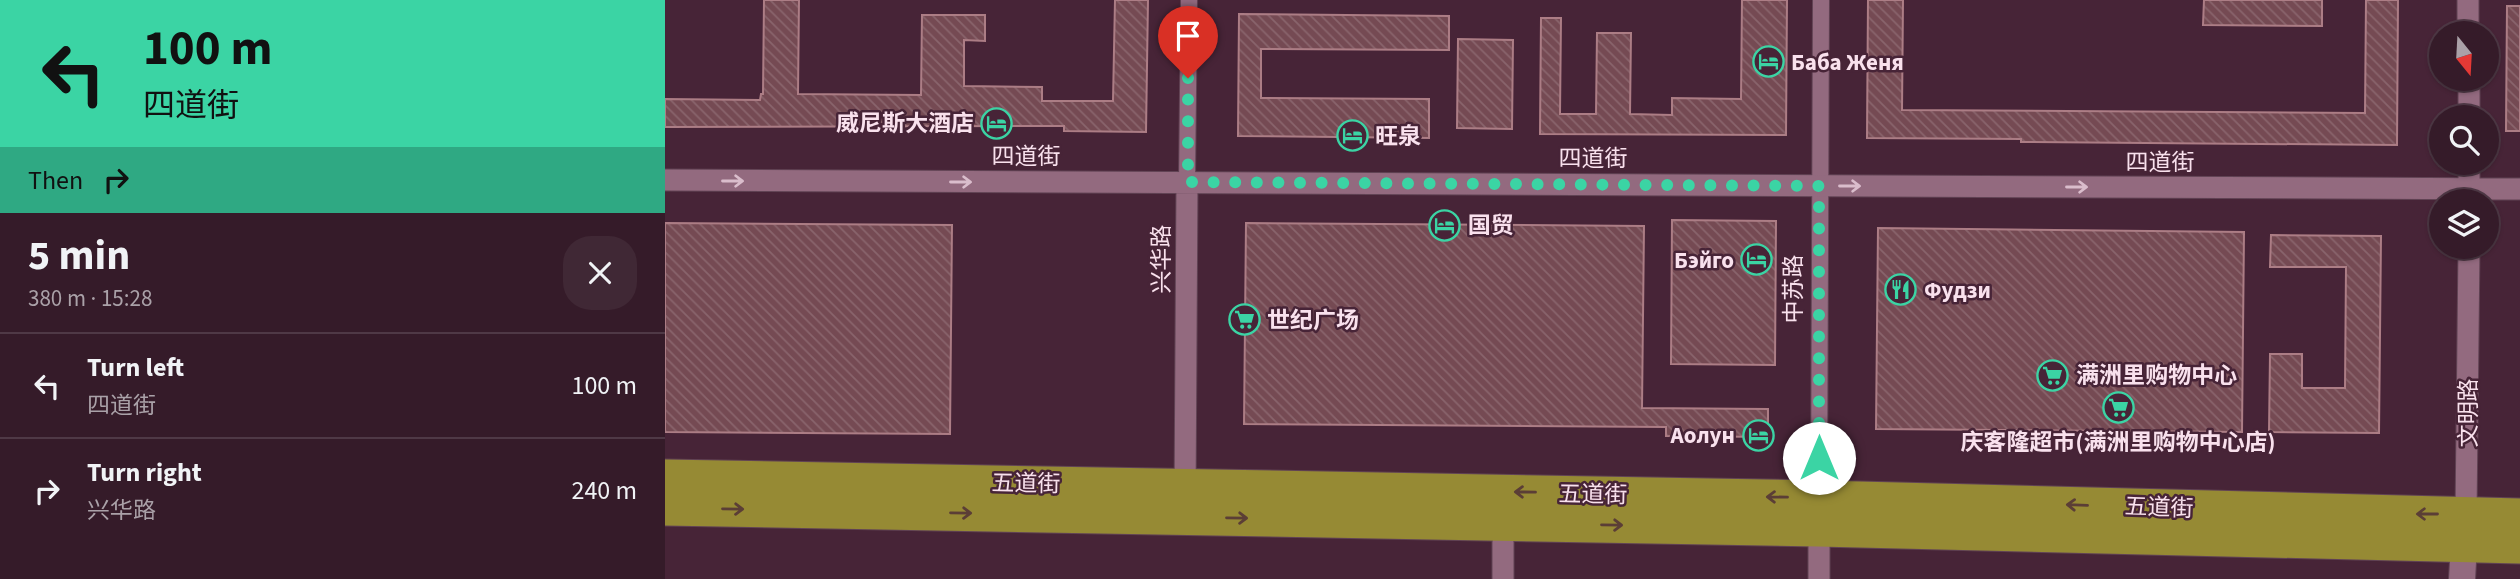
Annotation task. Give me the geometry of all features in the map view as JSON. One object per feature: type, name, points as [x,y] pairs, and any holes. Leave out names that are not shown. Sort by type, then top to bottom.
[{"type":"highway","name":"五道街","points":[[665,477],[1185,501],[2465,529],[2520,516]]},
{"type":"highway","name":"五道街","points":[[665,508],[1185,501]]},
{"type":"highway","name":"五道街","points":[[2465,529],[2520,546]]},
{"type":"street","name":"兴华路","points":[[1185,501],[1189,0]]},
{"type":"street","name":"中苏路","points":[[1819,579],[1821,0]]},
{"type":"street","points":[[2468,0],[2468,21]]},
{"type":"street","name":"四道街","points":[[665,180],[1819,186],[2429,194]]},
{"type":"street","name":"四道街","points":[[2499,192],[2520,190]]},
{"type":"street","name":"文明路","points":[[2462,579],[2469,259]]},
{"type":"street","points":[[1503,542],[1503,579]]},
{"type":"building","points":[[764,0],[799,0],[798,94],[921,95],[922,15],[985,15],[985,41],[964,40],[964,86],[1042,87],[1042,101],[1113,101],[1115,0],[1148,0],[1146,132],[1064,131],[1064,126],[665,127],[665,99],[760,100],[763,94]]},
{"type":"building","points":[[1742,0],[1787,0],[1786,135],[1540,134],[1541,18],[1561,18],[1560,114],[1596,114],[1597,33],[1631,33],[1630,114],[1672,115],[1672,98],[1741,99]]},
{"type":"building","points":[[1868,0],[1903,0],[1902,110],[2365,113],[2366,0],[2398,0],[2397,145],[1867,138]]},
{"type":"building","points":[[2204,0],[2322,0],[2322,26],[2203,25]]},
{"type":"building","points":[[2507,6],[2520,6],[2520,131],[2506,131]]},
{"type":"building","points":[[1239,14],[1449,16],[1449,50],[1261,49],[1261,98],[1429,99],[1429,138],[1238,136]]},
{"type":"building","points":[[1458,39],[1513,40],[1512,129],[1457,128]]},
{"type":"building","points":[[1672,220],[1776,221],[1775,365],[1671,364]]},
{"type":"building","points":[[665,223],[952,225],[950,434],[665,432]]},
{"type":"building","points":[[1246,223],[1644,226],[1642,408],[1768,409],[1768,437],[1666,436],[1666,427],[1244,424]]},
{"type":"building","points":[[1878,228],[2244,232],[2242,432],[1876,429]]},
{"type":"building","points":[[2271,235],[2381,236],[2379,433],[2269,432],[2270,354],[2302,354],[2302,388],[2345,388],[2346,267],[2270,267]]},
{"type":"place","name":"Баба Женя","points":[[1768,62]]},
{"type":"place","name":"威尼斯大酒店","points":[[997,123]]},
{"type":"place","name":"旺泉","points":[[1352,136]]},
{"type":"place","name":"国贸","points":[[1445,225]]},
{"type":"place","name":"Бэйго","points":[[1757,260]]},
{"type":"place","name":"Фудзи","points":[[1901,290]]},
{"type":"place","name":"世纪广场","points":[[1244,320]]},
{"type":"place","name":"满洲里购物中心","points":[[2053,375]]},
{"type":"place","name":"庆客隆超市(满洲里购物中心店)","points":[[2118,408]]},
{"type":"place","name":"Аолун","points":[[1758,435]]},
{"type":"route","points":[[1188,78],[1188,182],[1819,186],[1819,458]]}]
